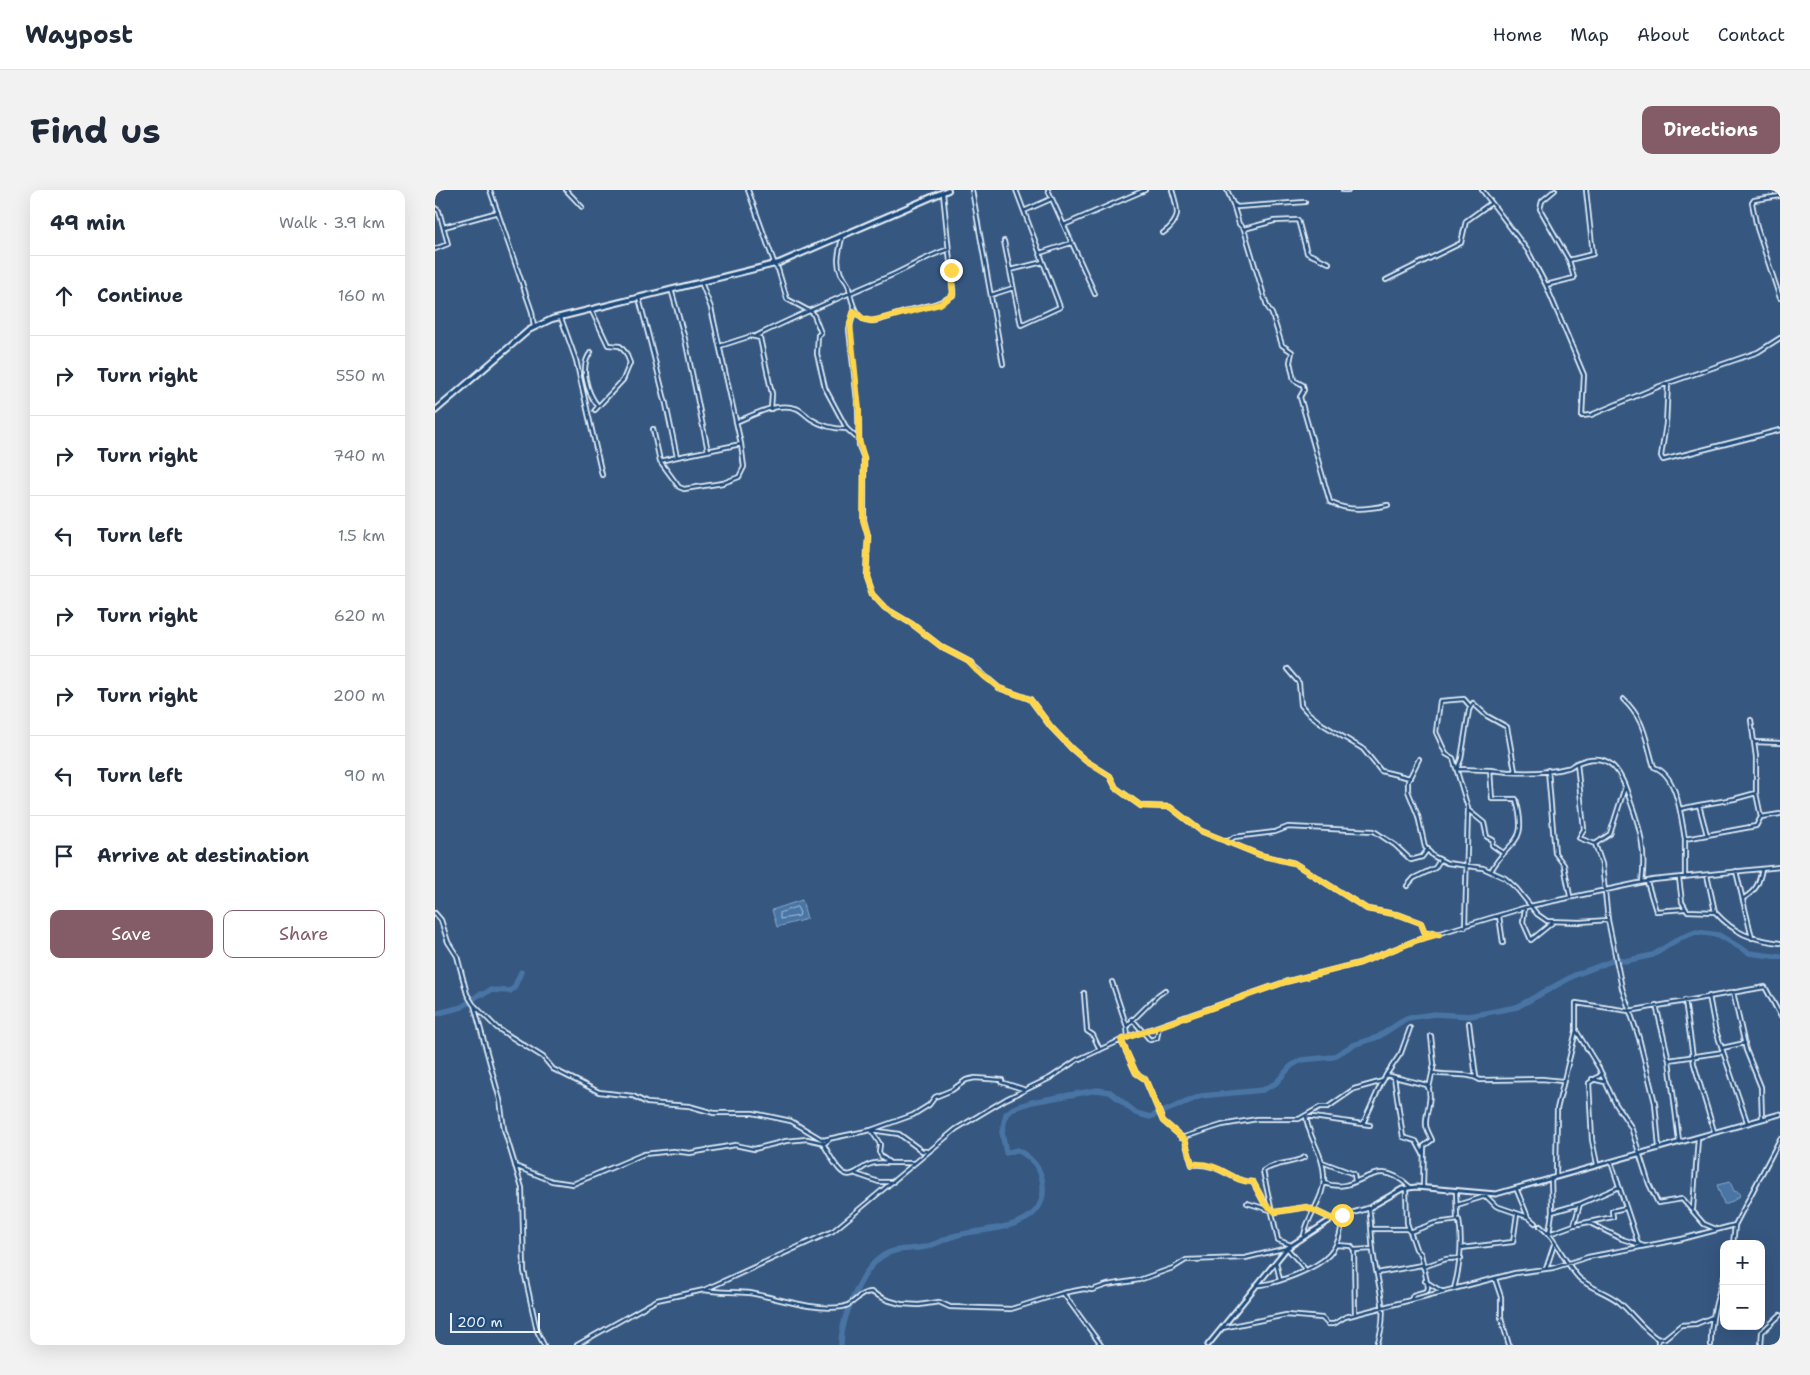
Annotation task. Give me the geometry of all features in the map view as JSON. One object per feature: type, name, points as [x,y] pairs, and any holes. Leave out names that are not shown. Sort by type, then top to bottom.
[{"type":"main road","points":[[435,410],[534,327],[560,316],[772,263],[779,263],[949,190]]},
{"type":"street","points":[[490,190],[532,312],[534,327]]},
{"type":"street","points":[[566,190],[582,207]]},
{"type":"street","points":[[748,190],[774,262],[772,263],[778,269],[787,299],[813,313],[820,330],[817,348],[821,378],[847,429],[859,440]]},
{"type":"street","points":[[972,190],[1003,364]]},
{"type":"street","points":[[1005,241],[1021,325],[1060,307],[1016,190]]},
{"type":"street","points":[[1048,190],[1095,294]]},
{"type":"street","points":[[1063,225],[1145,190]]},
{"type":"street","points":[[1163,233],[1175,223],[1178,216],[1178,208],[1172,190]]},
{"type":"street","points":[[1227,190],[1239,224],[1244,228],[1267,306],[1272,314],[1281,344],[1292,352],[1290,362],[1294,380],[1303,385],[1304,390],[1300,397],[1330,502],[1338,506],[1367,509],[1388,505]]},
{"type":"street","points":[[1343,190],[1348,190]]},
{"type":"street","points":[[1482,190],[1528,250],[1546,285],[1584,376],[1582,416],[1591,415],[1668,383],[1758,352],[1780,338]]},
{"type":"street","points":[[1546,285],[1573,279],[1574,276],[1569,260],[1540,209],[1542,201],[1555,190]]},
{"type":"street","points":[[1569,260],[1593,254],[1586,190]]},
{"type":"street","points":[[854,311],[863,319],[872,321],[946,300],[953,295],[943,193]]},
{"type":"street","points":[[1780,196],[1754,200],[1752,203],[1757,228],[1780,298]]},
{"type":"street","points":[[1024,211],[1051,199]]},
{"type":"street","points":[[1233,204],[1237,207],[1305,202]]},
{"type":"street","points":[[1386,280],[1461,243],[1466,222],[1491,203]]},
{"type":"street","points":[[435,208],[439,211],[448,244],[435,248]]},
{"type":"street","points":[[443,227],[498,212]]},
{"type":"street","points":[[1244,228],[1274,221],[1298,220],[1307,253],[1329,262]]},
{"type":"street","points":[[842,237],[837,256],[854,311],[849,330],[859,410],[859,440],[864,458],[863,520],[868,536],[866,577],[872,594],[885,608],[912,624],[943,648],[968,661],[977,671],[999,688],[1030,699],[1051,727],[1072,749],[1086,761],[1110,776],[1116,788],[1141,806],[1170,807],[1201,831],[1260,855],[1294,863],[1367,909],[1400,915],[1421,923],[1425,933],[1433,932],[1439,934]]},
{"type":"street","points":[[1040,253],[1071,243]]},
{"type":"street","points":[[720,346],[756,336],[808,311],[911,267],[937,252],[949,249]]},
{"type":"street","points":[[1009,270],[1043,262]]},
{"type":"street","points":[[653,429],[660,461],[679,487],[684,489],[709,486],[739,477],[744,466],[741,444],[711,308],[701,282]]},
{"type":"street","points":[[991,294],[1013,288]]},
{"type":"street","points":[[671,289],[685,339],[708,451]]},
{"type":"street","points":[[639,297],[666,404],[677,457]]},
{"type":"street","points":[[591,308],[603,339],[608,345],[620,346],[626,353],[630,363],[623,380],[595,410]]},
{"type":"street","points":[[560,316],[576,360],[601,475]]},
{"type":"street","points":[[756,336],[763,344],[773,402],[771,409]]},
{"type":"street","points":[[591,352],[586,359],[584,367],[592,396],[598,407]]},
{"type":"street","points":[[1668,383],[1666,424],[1661,456],[1663,460],[1780,430]]},
{"type":"street","points":[[736,422],[784,406],[797,408],[812,420],[833,429],[847,429]]},
{"type":"street","points":[[660,461],[741,444]]},
{"type":"street","points":[[1287,669],[1299,683],[1301,705],[1307,712],[1363,749],[1381,771],[1410,778]]},
{"type":"street","points":[[1465,927],[1468,810],[1453,758],[1445,754],[1436,732],[1440,700],[1464,699],[1470,706]]},
{"type":"street","points":[[1623,699],[1638,716],[1646,734],[1654,767],[1665,774],[1675,790],[1685,839],[1685,877]]},
{"type":"street","points":[[1470,706],[1473,703],[1487,716],[1507,727],[1515,771]]},
{"type":"street","points":[[1457,769],[1461,759],[1470,706]]},
{"type":"street","points":[[1685,839],[1755,826],[1761,817],[1756,793],[1755,742],[1751,720]]},
{"type":"street","points":[[1755,742],[1780,743]]},
{"type":"street","points":[[1419,759],[1410,778],[1408,791],[1427,849],[1440,860],[1491,871],[1511,882],[1537,914],[1552,922],[1608,920]]},
{"type":"street","points":[[1457,769],[1548,770],[1569,768],[1577,763],[1605,759],[1612,763],[1621,775],[1643,843],[1641,883]]},
{"type":"street","points":[[1577,763],[1584,829],[1579,838],[1595,844],[1603,864],[1608,920],[1629,1011],[1639,1038],[1655,1104],[1659,1147]]},
{"type":"street","points":[[1490,770],[1493,800],[1516,799],[1520,819],[1519,835],[1514,844],[1499,855],[1491,871]]},
{"type":"street","points":[[1548,770],[1555,853],[1564,865],[1571,896]]},
{"type":"street","points":[[1595,844],[1610,834],[1625,787]]},
{"type":"street","points":[[1680,809],[1756,793]]},
{"type":"street","points":[[1699,805],[1707,835]]},
{"type":"street","points":[[1468,810],[1484,823],[1485,834],[1493,840],[1492,845],[1503,853]]},
{"type":"street","points":[[1761,817],[1780,814]]},
{"type":"street","points":[[1227,842],[1234,838],[1275,832],[1288,827],[1374,831],[1395,844],[1411,860],[1422,857],[1427,849]]},
{"type":"street","points":[[1407,886],[1414,878],[1435,868],[1440,860]]},
{"type":"street","points":[[577,1345],[657,1300],[704,1290],[833,1231],[861,1205],[893,1182],[928,1151],[973,1118],[1128,1037],[1285,982],[1360,963],[1417,940],[1530,906],[1571,896],[1647,882],[1780,867]]},
{"type":"street","points":[[1744,898],[1756,888],[1763,868]]},
{"type":"street","points":[[1737,871],[1752,938]]},
{"type":"street","points":[[1707,875],[1715,912],[1727,926],[1752,938],[1780,943]]},
{"type":"street","points":[[1679,878],[1684,909]]},
{"type":"street","points":[[1647,882],[1656,911],[1684,909],[1694,912],[1715,912]]},
{"type":"street","points":[[1525,908],[1523,922],[1531,940],[1552,922]]},
{"type":"street","points":[[435,913],[441,920],[448,942],[457,956],[467,994],[473,1004],[497,1028],[543,1057],[553,1069],[599,1092],[633,1096],[647,1103],[689,1106],[714,1113],[753,1113],[791,1121],[822,1142],[841,1172],[849,1175],[856,1174],[879,1182],[893,1182]]},
{"type":"street","points":[[1499,916],[1503,942]]},
{"type":"street","points":[[1112,982],[1127,1027],[1128,1037]]},
{"type":"street","points":[[1556,1176],[1557,1116],[1562,1082],[1570,1060],[1576,1031],[1576,1003],[1629,1011],[1765,987],[1780,1015]]},
{"type":"street","points":[[1127,1027],[1132,1019],[1149,1006],[1158,994],[1165,990]]},
{"type":"street","points":[[1733,992],[1745,1043],[1761,1087],[1762,1118]]},
{"type":"street","points":[[1084,993],[1087,1031],[1093,1036],[1100,1050]]},
{"type":"street","points":[[1709,996],[1715,1028],[1747,1122]]},
{"type":"street","points":[[1685,1000],[1694,1057],[1714,1132]]},
{"type":"street","points":[[1774,1003],[1780,1001]]},
{"type":"street","points":[[473,1004],[500,1100],[504,1129],[522,1188],[524,1271],[537,1331],[544,1345]]},
{"type":"street","points":[[1656,1005],[1669,1060],[1679,1141]]},
{"type":"street","points":[[1132,1019],[1150,1040],[1157,1038],[1159,1026]]},
{"type":"street","points":[[1469,1024],[1476,1077]]},
{"type":"street","points":[[1363,1124],[1386,1075],[1401,1053],[1410,1028]]},
{"type":"street","points":[[1576,1031],[1602,1074],[1615,1103],[1631,1127],[1649,1184],[1658,1203],[1682,1199],[1709,1227],[1720,1230]]},
{"type":"street","points":[[1423,1187],[1424,1146],[1431,1140],[1426,1124],[1429,1109],[1429,1088],[1433,1072],[1431,1036]]},
{"type":"street","points":[[1121,1040],[1136,1073],[1145,1079],[1163,1121],[1185,1140],[1192,1164],[1215,1166],[1244,1182],[1253,1182],[1271,1210]]},
{"type":"street","points":[[1722,1048],[1745,1043]]},
{"type":"street","points":[[1669,1060],[1723,1052]]},
{"type":"street","points":[[1433,1072],[1446,1076],[1476,1077],[1480,1080],[1542,1079],[1562,1082]]},
{"type":"street","points":[[1597,1164],[1592,1140],[1589,1082],[1602,1074]]},
{"type":"street","points":[[1386,1075],[1427,1085],[1429,1088]]},
{"type":"street","points":[[1394,1077],[1403,1137],[1416,1141],[1424,1155]]},
{"type":"street","points":[[515,1166],[552,1181],[573,1184],[644,1154],[673,1151],[690,1153],[735,1145],[753,1149],[786,1141],[817,1138],[823,1140],[831,1139],[871,1130],[913,1115],[929,1105],[935,1097],[952,1090],[966,1080],[975,1078],[1002,1080],[1001,1082],[1025,1090]]},
{"type":"street","points":[[1592,1079],[1606,1082]]},
{"type":"street","points":[[1181,1138],[1222,1125],[1257,1120],[1299,1119],[1320,1107],[1328,1107],[1354,1089],[1383,1081]]},
{"type":"street","points":[[1457,1205],[1610,1160],[1780,1114]]},
{"type":"street","points":[[1306,1116],[1370,1125]]},
{"type":"street","points":[[1304,1235],[1313,1209],[1321,1198],[1324,1183],[1322,1162],[1306,1116]]},
{"type":"street","points":[[871,1130],[899,1134],[922,1150],[928,1151]]},
{"type":"street","points":[[871,1130],[880,1144],[879,1152],[882,1158],[890,1163]]},
{"type":"street","points":[[1694,1212],[1693,1196],[1698,1136]]},
{"type":"street","points":[[822,1142],[831,1139]]},
{"type":"street","points":[[1733,1240],[1735,1225],[1780,1139]]},
{"type":"street","points":[[1291,1245],[1278,1240],[1263,1171],[1273,1164],[1297,1162],[1305,1157]]},
{"type":"street","points":[[1610,1160],[1638,1243]]},
{"type":"street","points":[[856,1174],[867,1165],[882,1162],[916,1163]]},
{"type":"street","points":[[1322,1162],[1354,1174],[1355,1181]]},
{"type":"street","points":[[1324,1183],[1342,1187],[1366,1176],[1389,1173],[1400,1178],[1408,1188],[1406,1217],[1416,1249],[1421,1254],[1427,1290],[1413,1295],[1411,1300]]},
{"type":"street","points":[[1549,1234],[1552,1212],[1551,1178]]},
{"type":"street","points":[[1208,1345],[1287,1248],[1304,1235],[1332,1219],[1369,1208],[1408,1188],[1423,1187],[1493,1194]]},
{"type":"street","points":[[1552,1212],[1580,1204],[1619,1187]]},
{"type":"street","points":[[1516,1188],[1528,1217]]},
{"type":"street","points":[[1453,1289],[1461,1258],[1456,1190]]},
{"type":"street","points":[[1486,1196],[1497,1206],[1528,1217],[1535,1223]]},
{"type":"street","points":[[1247,1203],[1280,1211],[1299,1207],[1313,1209],[1332,1219]]},
{"type":"street","points":[[1574,1225],[1580,1204]]},
{"type":"street","points":[[1369,1208],[1373,1229],[1373,1249],[1384,1307],[1383,1330],[1377,1345]]},
{"type":"street","points":[[1549,1234],[1574,1225],[1613,1217],[1612,1211],[1625,1208]]},
{"type":"street","points":[[1460,1248],[1513,1242],[1517,1214]]},
{"type":"street","points":[[1258,1285],[1280,1280],[1305,1270],[1328,1256],[1340,1237],[1342,1215]]},
{"type":"street","points":[[1410,1232],[1435,1223],[1459,1220]]},
{"type":"street","points":[[1589,1222],[1599,1229],[1645,1246]]},
{"type":"street","points":[[1222,1328],[1294,1314],[1322,1318],[1328,1324],[1334,1324],[1345,1317],[1355,1314],[1453,1289],[1720,1230],[1735,1225]]},
{"type":"street","points":[[1540,1226],[1549,1234],[1554,1245],[1588,1285],[1619,1303],[1643,1329],[1658,1339],[1665,1338],[1681,1325],[1696,1324],[1713,1317]]},
{"type":"street","points":[[1373,1229],[1407,1229],[1410,1232]]},
{"type":"street","points":[[1336,1245],[1351,1246],[1354,1250],[1355,1314]]},
{"type":"street","points":[[1546,1269],[1554,1245]]},
{"type":"street","points":[[704,1290],[748,1293],[779,1301],[833,1308],[851,1306],[861,1295],[871,1292],[901,1304],[919,1305],[939,1302],[950,1307],[1007,1309],[1063,1293],[1084,1289],[1091,1290],[1107,1284],[1139,1280],[1173,1268],[1186,1260],[1245,1258],[1287,1248]]},
{"type":"street","points":[[1287,1248],[1305,1270]]},
{"type":"street","points":[[1354,1250],[1373,1249]]},
{"type":"street","points":[[1377,1273],[1423,1266],[1446,1259],[1461,1258]]},
{"type":"street","points":[[1276,1262],[1280,1280]]},
{"type":"street","points":[[1495,1279],[1501,1297],[1501,1318],[1509,1345]]},
{"type":"street","points":[[1425,1281],[1443,1292]]},
{"type":"street","points":[[1712,1345],[1713,1317],[1722,1285]]},
{"type":"street","points":[[1063,1293],[1101,1345]]},
{"type":"street","points":[[1761,1345],[1762,1332],[1780,1314]]},
{"type":"street","points":[[1658,1339],[1658,1345]]},
{"type":"water","points":[[802,900],[807,919],[777,927],[772,910]]},
{"type":"water","points":[[1730,1182],[1734,1191],[1740,1193],[1739,1197],[1728,1204],[1724,1204],[1717,1185]]},
{"type":"waterway","points":[[841,1345],[844,1323],[853,1297],[866,1274],[881,1257],[897,1250],[929,1246],[954,1236],[1011,1225],[1035,1212],[1042,1200],[1043,1185],[1038,1169],[1027,1156],[1017,1150],[1006,1153],[1002,1132],[1006,1114],[1014,1108],[1032,1102],[1097,1090],[1110,1092],[1136,1113],[1150,1117],[1201,1096],[1263,1090],[1276,1083],[1291,1066],[1301,1060],[1333,1057],[1353,1045],[1378,1037],[1407,1018],[1434,1014],[1470,1016],[1517,1007],[1575,975],[1618,959],[1625,961],[1653,955],[1680,938],[1696,932],[1719,935],[1749,953],[1780,957]]},
{"type":"waterway","points":[[435,1014],[462,1007],[480,994],[490,990],[510,991],[514,988],[521,972]]},
{"type":"route","points":[[951,270],[953,295],[940,304],[872,321],[863,319],[854,311],[850,323],[849,330],[859,410],[859,446],[864,458],[862,466],[863,520],[868,532],[866,577],[868,589],[885,608],[912,624],[943,648],[968,661],[977,671],[1003,691],[1030,699],[1051,727],[1072,749],[1086,761],[1110,776],[1116,788],[1141,806],[1170,807],[1179,816],[1189,820],[1194,827],[1201,831],[1260,855],[1294,863],[1341,894],[1363,904],[1367,909],[1400,915],[1421,923],[1425,933],[1433,932],[1439,934],[1417,940],[1360,963],[1285,982],[1195,1012],[1121,1040],[1136,1073],[1145,1079],[1163,1121],[1185,1140],[1192,1164],[1215,1166],[1244,1182],[1253,1182],[1265,1204],[1275,1212],[1307,1207],[1332,1219],[1342,1215]]}]
